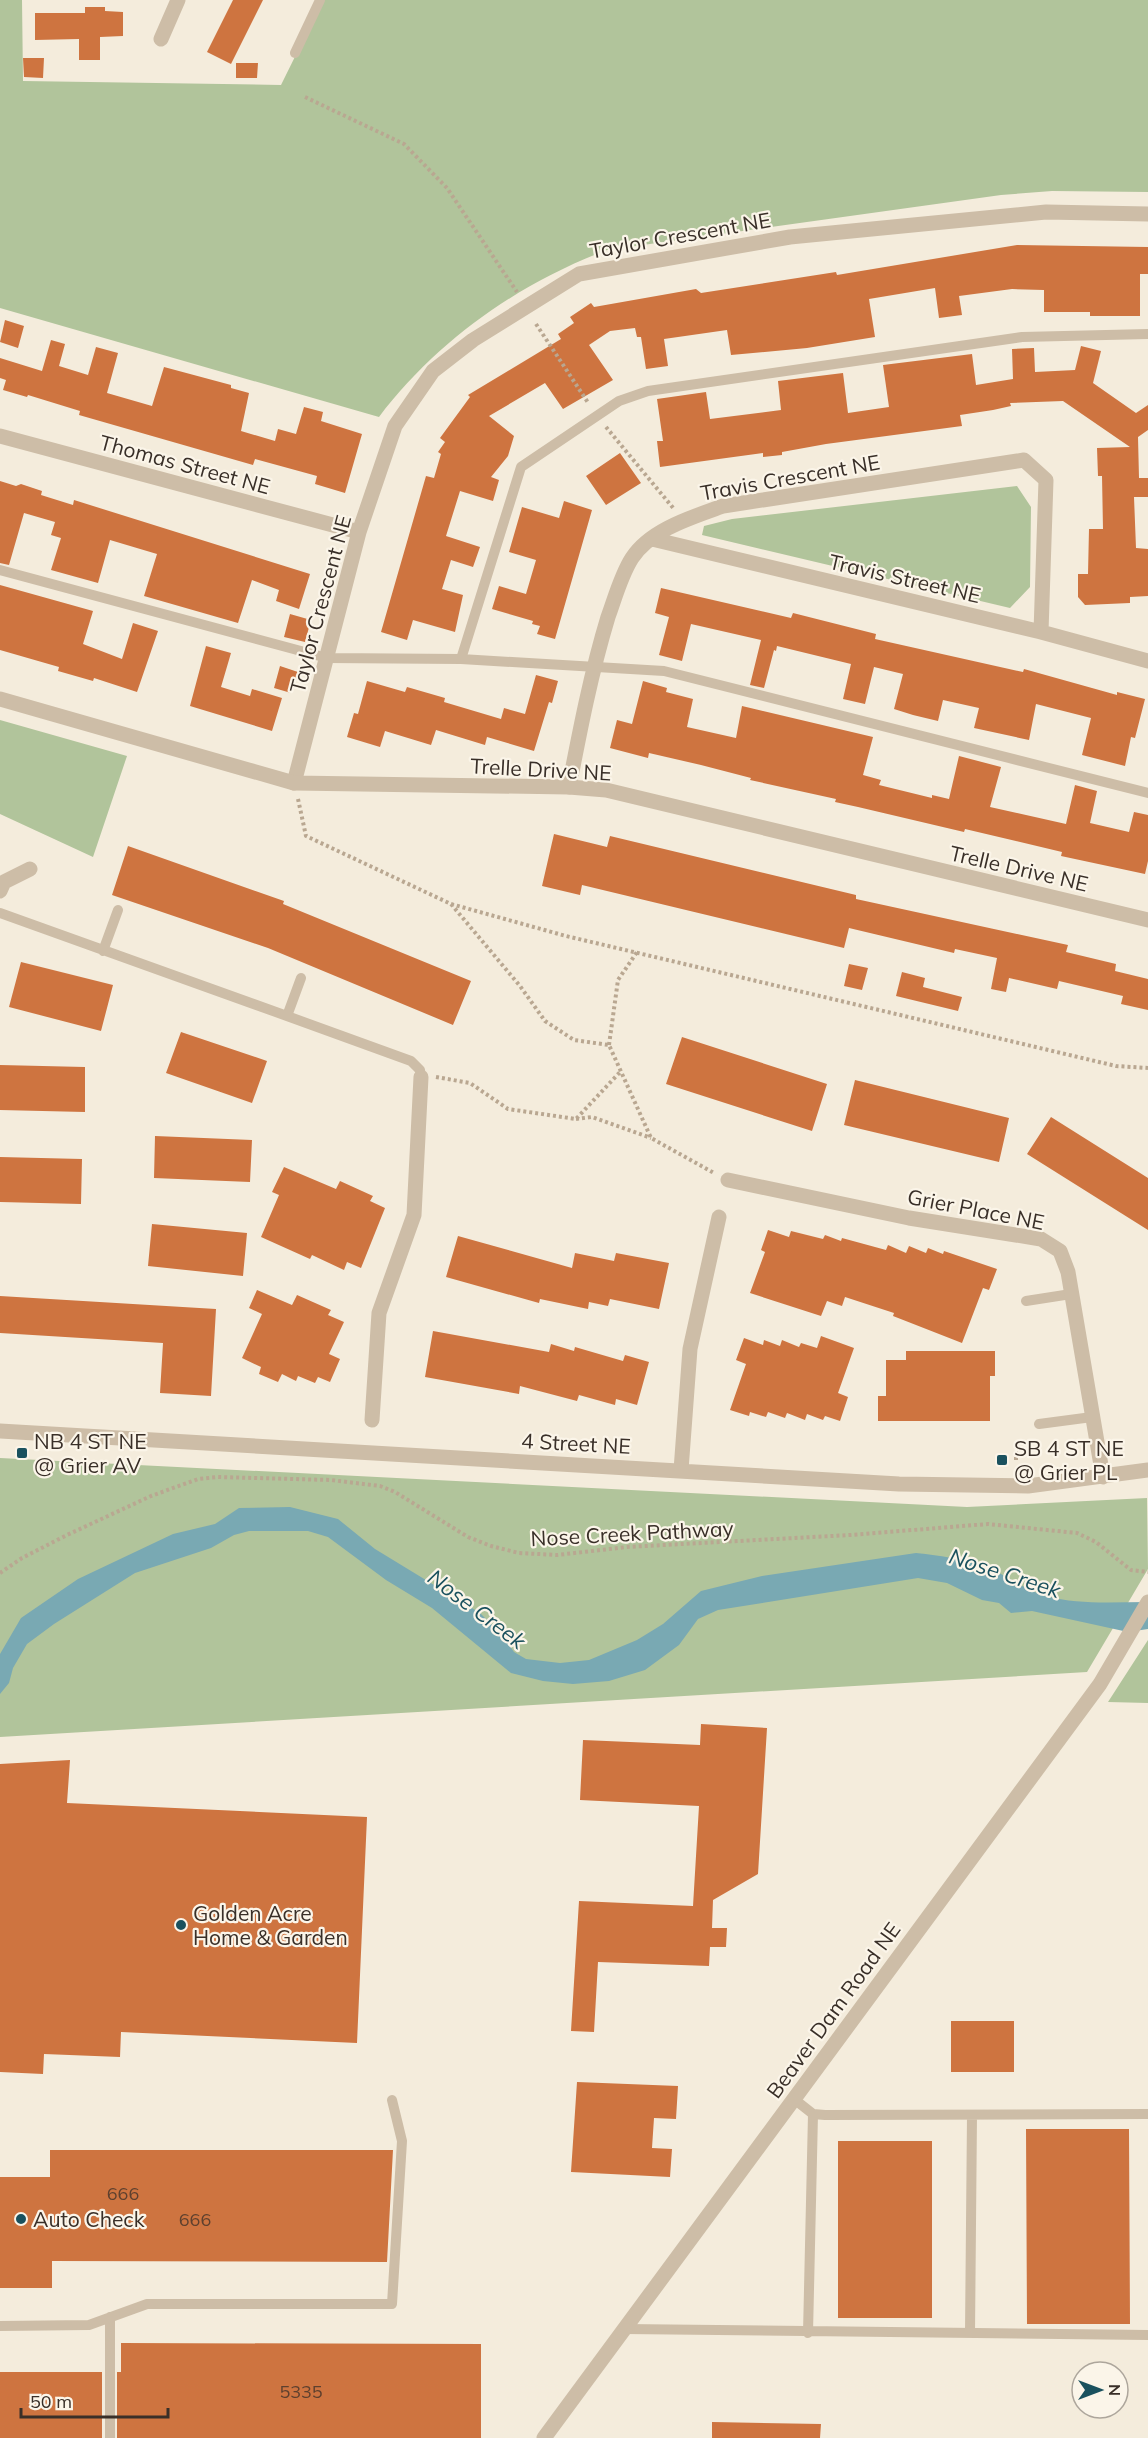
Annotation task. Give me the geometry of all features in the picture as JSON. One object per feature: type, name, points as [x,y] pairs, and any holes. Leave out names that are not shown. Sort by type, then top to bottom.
[{"type":"street","points":[[161,39],[178,0]]},
{"type":"street","name":"Taylor Crescent NE","points":[[294,783],[359,532],[395,426],[433,370],[472,340],[579,274],[790,237],[1046,212],[1148,214]]},
{"type":"street","name":"Thomas Street NE","points":[[0,436],[359,532]]},
{"type":"street","name":"Travis Crescent NE","points":[[569,787],[593,666],[616,593],[633,557],[652,539],[683,520],[723,506],[1024,460],[1046,480],[1041,632]]},
{"type":"street","name":"Travis Street NE","points":[[652,539],[1041,632],[1148,661]]},
{"type":"street","name":"Trelle Drive NE","points":[[0,699],[294,783],[569,787],[606,790],[1148,920]]},
{"type":"street","points":[[0,891],[4,882],[30,869]]},
{"type":"street","points":[[372,1420],[379,1312],[414,1215],[420,1074]]},
{"type":"street","name":"Grier Place NE","points":[[728,1180],[909,1218],[1041,1239],[1060,1251],[1068,1272],[1103,1477]]},
{"type":"street","points":[[681,1470],[690,1349],[719,1217]]},
{"type":"street","name":"4 Street NE","points":[[0,1431],[960,1486],[1028,1486],[1148,1470]]},
{"type":"street","name":"Beaver Dam Road NE","points":[[544,2438],[1100,1684],[1148,1602]]},
{"type":"lane","points":[[295,53],[320,0]]},
{"type":"lane","points":[[461,659],[521,467],[619,401],[648,391],[1022,337],[1148,334]]},
{"type":"lane","points":[[0,570],[327,658],[461,659],[664,671],[1148,793]]},
{"type":"lane","points":[[103,951],[118,910]]},
{"type":"lane","points":[[0,913],[411,1061],[420,1074]]},
{"type":"lane","points":[[287,1016],[301,978]]},
{"type":"lane","points":[[1026,1301],[1071,1294]]},
{"type":"lane","points":[[1038,1425],[1092,1417]]},
{"type":"lane","points":[[794,2099],[813,2114],[1148,2114]]},
{"type":"lane","points":[[0,2326],[88,2325],[147,2304],[392,2304],[402,2141],[392,2100]]},
{"type":"lane","points":[[808,2333],[813,2114]]},
{"type":"lane","points":[[970,2333],[972,2115]]},
{"type":"lane","points":[[110,2317],[110,2438]]},
{"type":"lane","points":[[624,2330],[1148,2336]]},
{"type":"path","points":[[305,97],[404,144],[447,188],[517,292]]},
{"type":"path","points":[[294,783],[306,836],[451,904],[566,936],[1116,1066],[1148,1068]]},
{"type":"path","points":[[451,904],[520,986],[545,1022],[574,1040],[609,1045]]},
{"type":"path","points":[[637,952],[618,980],[609,1045],[651,1138]]},
{"type":"path","points":[[576,1119],[621,1071]]},
{"type":"path","points":[[420,1074],[441,1080],[470,1083],[508,1109],[576,1119],[592,1117],[651,1138],[728,1180]]},
{"type":"path","points":[[1016,1450],[1016,1460]]},
{"type":"path","name":"Nose Creek Pathway","points":[[0,1574],[49,1544],[151,1496],[198,1479],[218,1477],[331,1480],[380,1486],[395,1492],[468,1537],[519,1554],[557,1555],[627,1547],[850,1535],[988,1524],[1077,1533],[1096,1542],[1131,1570],[1148,1572]]},
{"type":"green space","points":[[0,0],[22,0],[23,81],[281,85],[323,0],[1148,0],[1148,192],[1052,191],[1001,195],[607,250],[542,280],[481,318],[426,364],[379,417],[0,308]]},
{"type":"green space","points":[[1017,486],[1031,507],[1030,587],[1010,608],[702,535],[704,526],[732,519]]},
{"type":"green space","points":[[0,720],[127,756],[93,857],[0,814]]},
{"type":"green space","points":[[0,1458],[967,1507],[1147,1498],[1148,1569],[1087,1672],[0,1737]]},
{"type":"green space","points":[[1148,1640],[1148,1703],[1108,1702]]},
{"type":"water","points":[[290,1507],[338,1519],[375,1549],[480,1613],[503,1636],[514,1652],[526,1659],[560,1663],[589,1660],[637,1640],[663,1624],[701,1591],[762,1576],[916,1553],[948,1557],[982,1566],[1034,1592],[1058,1599],[1148,1602],[1148,1629],[1128,1632],[1032,1611],[1011,1613],[999,1603],[982,1600],[947,1583],[918,1578],[718,1610],[698,1619],[679,1645],[645,1670],[609,1681],[573,1684],[543,1681],[511,1673],[432,1608],[386,1580],[328,1537],[308,1531],[249,1531],[234,1535],[211,1548],[135,1573],[54,1624],[27,1644],[13,1668],[9,1683],[0,1694],[0,1654],[21,1618],[78,1579],[173,1534],[215,1524],[239,1508]]},
{"type":"building","points":[[233,0],[263,0],[231,64],[207,52]]},
{"type":"building","points":[[85,7],[105,7],[105,11],[123,12],[123,36],[100,37],[100,60],[79,60],[79,39],[35,40],[35,13],[85,13]]},
{"type":"building","points":[[23,58],[44,58],[43,78],[24,77]]},
{"type":"building","points":[[236,63],[258,63],[257,78],[236,78]]},
{"type":"building","points":[[1017,245],[1148,247],[1148,274],[1140,274],[1140,316],[1090,316],[1090,312],[1044,312],[1044,290],[1012,289],[959,296],[962,315],[939,318],[935,288],[869,299],[875,337],[807,348],[731,355],[727,330],[664,339],[668,366],[646,369],[641,337],[637,337],[635,328],[610,331],[589,345],[613,380],[563,409],[545,383],[489,416],[514,436],[508,456],[491,477],[499,480],[493,501],[460,491],[446,536],[480,547],[473,567],[451,560],[442,589],[463,595],[455,632],[413,620],[407,640],[381,632],[426,476],[434,478],[441,454],[438,452],[445,442],[440,438],[470,397],[468,395],[561,339],[558,334],[574,323],[570,317],[591,303],[594,307],[696,289],[701,293],[836,272],[837,275]]},
{"type":"building","points":[[5,320],[24,326],[18,348],[0,342]]},
{"type":"building","points":[[51,340],[65,344],[59,366],[88,375],[96,347],[118,353],[107,393],[152,406],[164,367],[231,385],[231,388],[249,393],[241,431],[275,441],[278,429],[296,434],[304,407],[323,412],[321,421],[362,434],[345,493],[315,484],[317,476],[255,459],[253,465],[79,415],[80,411],[28,395],[27,397],[3,390],[6,380],[0,378],[0,358],[42,371]]},
{"type":"building","points":[[1081,346],[1101,351],[1093,383],[1136,413],[1148,405],[1148,430],[1138,437],[1139,478],[1148,478],[1148,497],[1134,497],[1136,548],[1148,549],[1148,596],[1130,597],[1130,603],[1085,605],[1078,597],[1078,574],[1088,574],[1089,529],[1103,529],[1102,476],[1098,476],[1097,448],[1130,447],[1063,401],[1010,403],[1011,406],[960,415],[962,426],[826,444],[782,452],[782,455],[763,457],[763,453],[660,467],[657,441],[663,441],[657,399],[706,392],[710,419],[781,410],[778,381],[843,373],[848,413],[889,407],[883,365],[972,354],[976,385],[1013,379],[1012,349],[1034,348],[1035,372],[1075,370]]},
{"type":"building","points":[[620,453],[641,483],[606,505],[586,476]]},
{"type":"building","points":[[0,481],[16,486],[21,484],[42,491],[41,495],[73,505],[74,500],[310,574],[299,609],[276,601],[279,590],[252,580],[238,623],[144,596],[157,554],[110,540],[98,583],[51,570],[61,538],[51,535],[55,522],[24,513],[9,565],[0,563]]},
{"type":"building","points":[[564,501],[592,510],[555,639],[537,634],[540,626],[532,624],[533,621],[492,609],[499,586],[526,594],[536,560],[509,552],[522,507],[559,518]]},
{"type":"building","points":[[0,585],[93,611],[83,644],[122,659],[133,623],[158,631],[137,692],[94,678],[93,681],[58,671],[59,667],[0,650]]},
{"type":"building","points":[[661,588],[791,618],[793,613],[876,634],[875,639],[1023,672],[1024,669],[1117,695],[1117,692],[1145,699],[1135,738],[1131,737],[1125,766],[1082,755],[1091,718],[1036,704],[1029,740],[974,728],[979,708],[943,700],[938,721],[913,715],[894,709],[903,674],[874,667],[865,704],[843,699],[851,664],[777,646],[764,688],[750,685],[761,640],[691,624],[682,661],[659,655],[669,617],[655,613]]},
{"type":"building","points":[[290,614],[311,620],[305,642],[284,637]]},
{"type":"building","points":[[206,646],[231,653],[221,687],[250,696],[252,689],[282,698],[272,731],[190,706]]},
{"type":"building","points":[[280,666],[298,672],[291,693],[274,688]]},
{"type":"building","points":[[536,675],[558,681],[534,751],[487,737],[485,745],[436,730],[431,745],[385,731],[380,747],[347,737],[354,713],[358,714],[367,681],[405,692],[407,687],[445,698],[444,702],[501,719],[504,708],[525,714]]},
{"type":"building","points":[[643,681],[667,688],[666,692],[693,699],[687,727],[736,738],[742,706],[873,737],[863,775],[881,780],[879,785],[932,798],[932,795],[949,799],[959,756],[1001,767],[990,807],[1066,824],[1075,785],[1097,791],[1090,823],[1129,832],[1134,812],[1148,815],[1148,861],[1145,874],[1061,856],[1062,852],[965,829],[964,832],[835,802],[836,799],[750,780],[751,778],[701,765],[649,753],[648,758],[610,748],[617,720],[632,724]]},
{"type":"building","points":[[554,834],[607,847],[610,836],[856,895],[856,899],[1068,945],[1066,952],[1116,964],[1115,971],[1148,979],[1148,1010],[1121,1004],[1123,996],[1059,981],[1057,989],[1009,978],[1006,992],[991,989],[997,958],[955,949],[954,953],[849,928],[844,948],[582,885],[580,895],[542,886]]},
{"type":"building","points":[[128,846],[284,901],[283,904],[471,981],[453,1025],[268,948],[112,895]]},
{"type":"building","points":[[21,962],[113,985],[101,1031],[9,1007]]},
{"type":"building","points":[[849,964],[868,968],[862,990],[844,986]]},
{"type":"building","points":[[902,972],[925,978],[923,987],[962,997],[958,1011],[896,996]]},
{"type":"building","points":[[181,1032],[267,1061],[252,1103],[166,1073]]},
{"type":"building","points":[[682,1037],[827,1084],[812,1131],[666,1084]]},
{"type":"building","points":[[0,1065],[85,1067],[85,1112],[0,1110]]},
{"type":"building","points":[[855,1080],[1009,1118],[999,1162],[844,1125]]},
{"type":"building","points":[[1051,1117],[1148,1178],[1148,1230],[1027,1154]]},
{"type":"building","points":[[155,1136],[252,1140],[250,1182],[154,1178]]},
{"type":"building","points":[[0,1157],[82,1159],[81,1204],[0,1202]]},
{"type":"building","points":[[284,1167],[336,1189],[340,1181],[373,1196],[370,1201],[385,1208],[361,1268],[347,1262],[344,1270],[312,1255],[310,1259],[261,1237],[279,1195],[272,1192]]},
{"type":"building","points":[[152,1224],[247,1233],[243,1276],[148,1266]]},
{"type":"building","points":[[768,1230],[789,1237],[791,1231],[823,1239],[825,1235],[841,1241],[842,1238],[886,1250],[888,1245],[906,1253],[909,1246],[926,1253],[928,1248],[997,1269],[989,1290],[983,1288],[962,1343],[893,1316],[894,1313],[845,1297],[842,1306],[827,1301],[821,1316],[750,1293],[765,1252],[761,1250]]},
{"type":"building","points":[[458,1236],[572,1268],[575,1253],[614,1261],[616,1253],[669,1263],[659,1309],[610,1299],[608,1306],[589,1302],[588,1309],[540,1299],[539,1303],[446,1277]]},
{"type":"building","points":[[257,1290],[292,1305],[297,1295],[331,1310],[328,1315],[344,1322],[329,1354],[340,1359],[330,1382],[318,1377],[315,1383],[298,1376],[296,1381],[282,1374],[278,1382],[259,1374],[261,1367],[242,1358],[262,1314],[249,1308]]},
{"type":"building","points":[[0,1296],[216,1309],[211,1396],[160,1393],[163,1343],[0,1333]]},
{"type":"building","points":[[433,1331],[549,1352],[551,1344],[574,1351],[575,1347],[623,1361],[625,1355],[649,1362],[637,1405],[616,1399],[615,1405],[579,1395],[577,1401],[520,1386],[519,1394],[425,1377]]},
{"type":"building","points":[[821,1336],[854,1348],[838,1393],[848,1397],[840,1421],[825,1416],[823,1420],[807,1414],[805,1420],[787,1413],[785,1418],[768,1412],[766,1417],[750,1412],[749,1416],[730,1410],[746,1364],[736,1360],[744,1338],[763,1345],[764,1340],[780,1346],[782,1340],[799,1347],[801,1343],[817,1348]]},
{"type":"building","points":[[906,1351],[995,1351],[995,1376],[990,1376],[990,1421],[878,1421],[878,1396],[886,1396],[886,1360],[906,1360]]},
{"type":"building","points":[[701,1724],[767,1728],[758,1874],[713,1900],[712,1928],[727,1928],[726,1947],[710,1947],[709,1966],[598,1962],[594,2032],[571,2031],[579,1901],[693,1906],[699,1806],[580,1800],[583,1740],[700,1745]]},
{"type":"building","name":"Golden Acre Home & Garden","points":[[70,1760],[67,1803],[367,1817],[357,2043],[121,2032],[120,2057],[44,2054],[43,2074],[0,2072],[0,1764]]},
{"type":"building","points":[[951,2021],[1014,2021],[1014,2072],[951,2072]]},
{"type":"building","points":[[577,2082],[678,2086],[676,2119],[654,2118],[652,2148],[672,2149],[670,2177],[571,2172]]},
{"type":"building","points":[[1026,2129],[1129,2129],[1130,2324],[1027,2324]]},
{"type":"building","points":[[838,2141],[932,2141],[932,2318],[838,2318]]},
{"type":"building","points":[[50,2150],[393,2150],[387,2262],[52,2261],[52,2288],[0,2288],[0,2177],[50,2177]]},
{"type":"building","points":[[121,2343],[481,2344],[481,2438],[117,2438],[117,2372],[121,2372]]},
{"type":"building","points":[[0,2372],[102,2372],[102,2438],[0,2438]]},
{"type":"building","points":[[712,2422],[821,2424],[820,2438],[712,2438]]},
{"type":"place","name":"NB 4 ST NE @ Grier AV","points":[[22,1453]]},
{"type":"place","name":"SB 4 ST NE @ Grier PL","points":[[1002,1460]]},
{"type":"place","name":"Golden Acre Home & Garden","points":[[181,1925]]},
{"type":"place","name":"Auto Check","points":[[21,2219]]},
{"type":"water label","name":"Nose Creek","points":[[1005,1573]]},
{"type":"water label","name":"Nose Creek","points":[[477,1609]]}]
